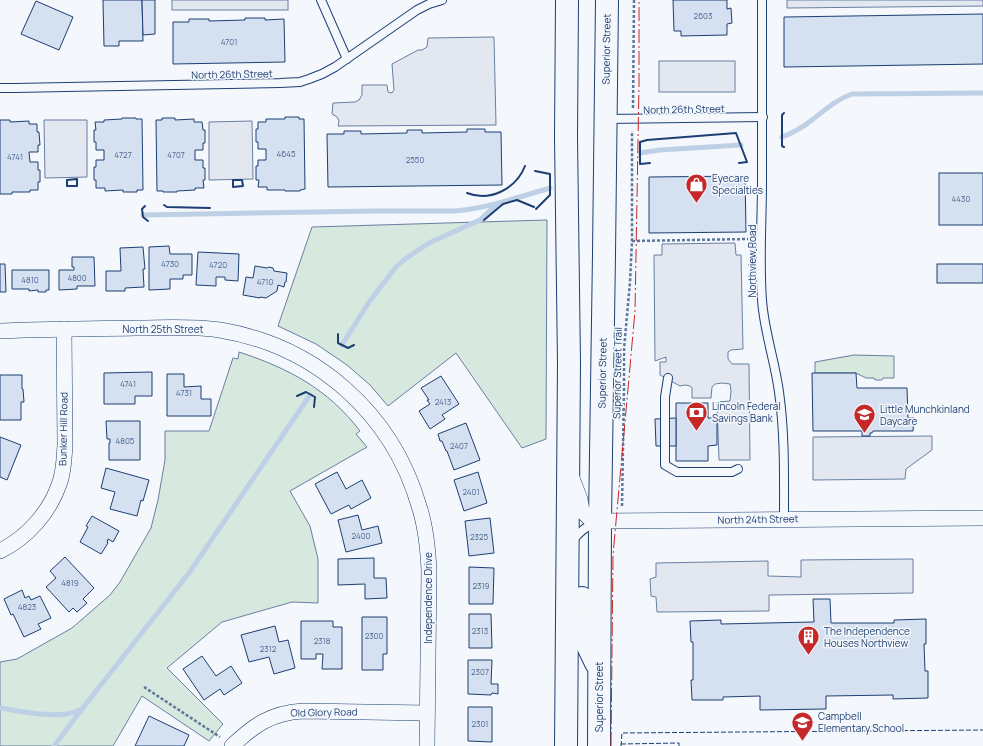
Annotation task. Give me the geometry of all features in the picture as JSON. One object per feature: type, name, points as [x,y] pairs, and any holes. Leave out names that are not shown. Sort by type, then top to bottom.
[{"type":"main road","points":[[566,746],[569,364],[566,144],[567,0]]},
{"type":"main road","name":"Superior Street","points":[[599,746],[600,521],[607,0]]},
{"type":"main road","points":[[568,581],[572,570],[575,567],[579,568],[582,575],[582,624],[585,640],[599,669]]},
{"type":"street","name":"North 25th Street","points":[[0,331],[179,328],[218,330],[240,334],[265,342],[290,352],[318,368]]},
{"type":"street","name":"Bunker Hill Road","points":[[0,551],[19,540],[34,526],[50,504],[60,482],[64,464],[65,445],[64,329]]},
{"type":"street","name":"Independence Drive","points":[[318,368],[356,398],[388,437],[405,467],[420,506],[426,537],[429,571],[427,746]]},
{"type":"street","name":"North 24th Street","points":[[568,468],[580,498],[582,511],[589,518],[600,521],[983,518]]},
{"type":"street","name":"Old Glory Road","points":[[227,742],[278,715],[293,712],[427,713]]},
{"type":"lane","points":[[321,0],[347,59]]},
{"type":"lane","name":"North 26th Street","points":[[0,88],[280,83],[304,80],[318,76],[335,67],[417,10],[442,0]]},
{"type":"lane","name":"Northview Road","points":[[762,0],[762,300],[782,412],[784,519]]},
{"type":"lane","name":"North 26th Street","points":[[606,119],[762,117]]},
{"type":"lane","points":[[668,378],[665,397],[665,465],[677,472],[732,472],[738,469]]},
{"type":"lane","points":[[568,546],[577,534],[588,525],[600,521]]},
{"type":"path","name":"Superior Street Trail","points":[[622,521],[624,349],[632,241],[634,0]]},
{"type":"path","points":[[632,241],[748,239]]},
{"type":"path","points":[[144,687],[227,742]]},
{"type":"shaded area","points":[[172,0],[288,0],[288,10],[172,10]]},
{"type":"shaded area","points":[[787,0],[983,0],[983,6],[787,8]]},
{"type":"shaded area","points":[[494,37],[496,125],[338,126],[339,121],[337,117],[332,114],[333,103],[355,102],[359,100],[362,95],[362,85],[387,85],[388,92],[392,93],[394,90],[392,64],[418,50],[422,50],[427,47],[428,38]]},
{"type":"shaded area","points":[[659,61],[735,61],[735,92],[659,92]]},
{"type":"shaded area","points":[[44,120],[87,120],[87,177],[45,178]]},
{"type":"shaded area","points":[[252,121],[253,179],[209,180],[209,122]]},
{"type":"shaded area","points":[[547,220],[546,439],[522,448],[456,353],[388,406],[370,385],[347,365],[316,344],[278,326],[312,227]]},
{"type":"shaded area","points":[[735,243],[736,255],[741,255],[743,349],[731,350],[728,352],[728,359],[732,364],[749,364],[750,460],[719,460],[717,402],[730,401],[730,384],[715,384],[712,387],[711,398],[692,398],[692,388],[690,386],[680,386],[660,375],[660,362],[666,362],[666,357],[655,361],[654,255],[662,255],[662,244]]},
{"type":"shaded area","points":[[239,352],[274,365],[321,392],[348,416],[360,431],[356,434],[367,447],[290,491],[310,526],[318,559],[318,603],[292,602],[222,622],[167,668],[223,724],[209,741],[142,696],[113,746],[0,746],[0,662],[17,659],[72,628],[110,595],[120,582],[151,528],[158,500],[165,460],[165,431],[209,431],[233,358],[238,359]]},
{"type":"shaded area","points":[[854,355],[894,356],[894,378],[875,380],[874,378],[866,378],[856,373],[815,373],[815,362]]},
{"type":"shaded area","points":[[932,436],[932,450],[906,469],[905,479],[813,480],[813,437]]},
{"type":"shaded area","points":[[913,559],[913,593],[769,595],[769,611],[657,612],[656,597],[651,596],[650,579],[656,577],[656,563],[768,561],[768,576],[801,577],[801,560]]},
{"type":"building","points":[[103,0],[142,0],[143,41],[119,41],[119,46],[104,46]]},
{"type":"building","points":[[142,0],[155,0],[155,34],[143,35]]},
{"type":"building","points":[[673,0],[727,0],[727,9],[731,8],[732,23],[727,24],[727,35],[681,36],[681,31],[674,31]]},
{"type":"building","points":[[36,1],[73,17],[59,50],[21,34]]},
{"type":"building","points":[[983,14],[983,64],[784,67],[784,17]]},
{"type":"building","points":[[245,18],[265,18],[265,20],[284,19],[285,62],[173,64],[173,22],[189,22],[189,19],[209,19],[209,21],[245,20]]},
{"type":"building","points":[[285,117],[299,117],[299,119],[304,119],[305,189],[300,191],[267,190],[267,187],[258,187],[259,180],[256,180],[256,166],[258,166],[258,160],[266,160],[266,149],[258,149],[258,142],[256,142],[256,129],[258,129],[258,122],[266,122],[266,119],[285,119]]},
{"type":"building","points":[[122,118],[142,119],[143,190],[137,190],[137,192],[123,192],[123,190],[105,191],[105,188],[96,188],[96,180],[94,180],[94,167],[96,167],[96,160],[104,160],[104,150],[96,150],[96,142],[94,142],[94,130],[96,130],[95,122],[104,122],[104,120]]},
{"type":"building","points":[[162,118],[175,118],[175,120],[194,119],[194,122],[202,122],[203,130],[205,130],[205,143],[203,143],[203,150],[195,150],[195,160],[203,160],[203,168],[205,168],[205,180],[203,180],[204,188],[195,188],[195,190],[177,192],[157,191],[156,120],[162,120]]},
{"type":"building","points":[[0,120],[10,120],[10,122],[29,121],[29,124],[37,124],[40,145],[38,145],[38,152],[29,152],[30,162],[38,162],[38,170],[40,170],[38,190],[30,190],[30,192],[12,192],[12,194],[0,194]]},
{"type":"building","points":[[467,129],[485,129],[485,132],[501,132],[502,185],[328,187],[327,134],[344,134],[344,131],[361,131],[361,134],[407,133],[407,130],[422,130],[422,133],[467,132]]},
{"type":"building","points":[[939,173],[983,173],[983,225],[939,225]]},
{"type":"building","name":"Eyecare Specialties","points":[[745,176],[746,232],[649,233],[649,177]]},
{"type":"building","points":[[169,246],[170,254],[192,254],[192,275],[183,275],[183,279],[170,279],[170,289],[149,290],[149,247]]},
{"type":"building","points":[[143,247],[145,269],[143,269],[144,287],[125,288],[125,291],[106,291],[106,271],[121,271],[120,248]]},
{"type":"building","points":[[198,252],[239,254],[238,281],[225,280],[225,277],[216,277],[216,286],[196,285]]},
{"type":"building","points":[[72,257],[94,257],[95,286],[77,286],[77,289],[59,290],[59,270],[74,270],[74,267],[72,267]]},
{"type":"building","points":[[0,264],[5,264],[6,292],[0,292]]},
{"type":"building","points":[[937,264],[983,264],[983,283],[937,283]]},
{"type":"building","points":[[255,266],[269,267],[273,268],[274,271],[287,273],[284,287],[278,285],[277,291],[266,298],[243,295],[246,277],[253,278]]},
{"type":"building","points":[[12,270],[49,270],[49,290],[46,290],[46,292],[38,292],[38,290],[29,291],[29,289],[12,289]]},
{"type":"building","points":[[152,372],[152,396],[135,396],[135,404],[104,404],[104,373]]},
{"type":"building","name":"Little Munchkinland Daycare","points":[[812,373],[856,373],[857,388],[907,388],[908,418],[914,418],[913,431],[873,431],[870,433],[870,436],[862,436],[862,431],[813,431]]},
{"type":"building","points":[[167,374],[184,374],[184,387],[201,386],[201,399],[211,399],[211,416],[167,416]]},
{"type":"building","points":[[0,375],[22,375],[24,402],[21,402],[21,420],[0,420]]},
{"type":"building","points":[[441,376],[459,404],[442,415],[445,419],[430,429],[419,411],[430,404],[421,388]]},
{"type":"building","name":"Lincoln Federal Savings Bank","points":[[676,403],[708,403],[708,418],[717,418],[717,445],[708,446],[708,461],[676,461]]},
{"type":"building","points":[[676,418],[676,446],[656,446],[655,419]]},
{"type":"building","points":[[106,421],[140,421],[140,460],[109,460],[110,439],[107,439]]},
{"type":"building","points":[[466,423],[480,460],[454,470],[447,451],[442,441],[440,441],[438,434]]},
{"type":"building","points":[[0,437],[21,445],[7,480],[0,477]]},
{"type":"building","points":[[106,468],[149,480],[143,501],[141,500],[137,516],[110,509],[115,492],[101,488]]},
{"type":"building","points":[[337,472],[346,489],[362,480],[371,498],[351,509],[349,505],[331,514],[315,484]]},
{"type":"building","points":[[478,472],[487,503],[464,511],[454,480]]},
{"type":"building","points":[[358,515],[362,530],[378,526],[382,543],[346,552],[338,520]]},
{"type":"building","points":[[92,516],[119,531],[113,542],[108,539],[108,543],[101,554],[80,542],[88,527],[86,526]]},
{"type":"building","points":[[490,518],[494,553],[469,556],[465,521]]},
{"type":"building","points":[[65,557],[94,588],[83,599],[87,603],[77,612],[73,608],[69,612],[46,587],[56,578],[50,571]]},
{"type":"building","points":[[374,558],[374,578],[386,578],[387,598],[365,599],[365,584],[338,585],[338,559]]},
{"type":"building","points":[[469,567],[494,568],[493,604],[469,604]]},
{"type":"building","points":[[22,590],[25,598],[29,596],[31,600],[40,596],[51,618],[38,624],[41,629],[24,637],[13,614],[11,615],[4,599]]},
{"type":"building","name":"The Independence Houses Northview","points":[[813,599],[830,599],[831,623],[894,623],[894,620],[926,619],[926,644],[924,644],[925,671],[928,671],[928,698],[893,699],[893,695],[826,696],[826,709],[760,710],[760,696],[723,697],[723,700],[692,700],[691,680],[693,680],[693,642],[691,642],[690,621],[721,620],[721,624],[814,622]]},
{"type":"building","points":[[469,614],[491,614],[492,648],[469,648]]},
{"type":"building","points":[[362,617],[387,617],[387,654],[383,654],[383,670],[362,670]]},
{"type":"building","points":[[301,621],[333,621],[333,627],[342,627],[342,669],[322,669],[323,654],[316,654],[316,659],[301,659]]},
{"type":"building","points":[[275,626],[279,642],[288,640],[295,668],[274,674],[269,657],[249,662],[241,635]]},
{"type":"building","points":[[202,656],[216,676],[231,666],[242,683],[224,695],[220,689],[204,700],[183,669]]},
{"type":"building","points":[[468,660],[492,660],[491,684],[498,684],[498,694],[468,694]]},
{"type":"building","points":[[468,707],[492,707],[492,742],[468,741]]},
{"type":"building","points":[[149,716],[189,735],[184,746],[135,746]]},
{"type":"waterway","points":[[782,137],[809,123],[836,102],[852,94],[983,93]]},
{"type":"waterway","points":[[640,153],[660,150],[741,145]]},
{"type":"waterway","points":[[143,215],[455,211],[491,205],[550,188]]},
{"type":"waterway","points":[[342,345],[369,302],[396,267],[429,243],[480,220],[497,204]]},
{"type":"waterway","points":[[54,746],[189,573],[310,395]]},
{"type":"waterway","points":[[0,708],[51,715],[73,713],[82,709]]},
{"type":"fence","points":[[621,746],[622,733],[983,730]]},
{"type":"fence","points":[[621,744],[679,743],[679,746]]},
{"type":"wall","points":[[784,113],[782,115],[782,146],[784,147]]},
{"type":"wall","points":[[650,163],[640,164],[640,142],[647,140],[736,133],[747,162],[739,163]]},
{"type":"wall","points":[[467,193],[484,196],[501,192],[515,181],[525,166]]},
{"type":"wall","points":[[535,171],[550,174],[550,195],[536,209]]},
{"type":"wall","points":[[77,179],[77,186],[67,186],[67,180],[77,179]]},
{"type":"wall","points":[[233,180],[242,180],[243,186],[233,187],[233,180]]},
{"type":"wall","points":[[484,220],[503,204],[517,200],[534,207]]},
{"type":"wall","points":[[164,205],[167,207],[210,208]]},
{"type":"wall","points":[[145,206],[142,209],[143,217],[148,221]]},
{"type":"wall","points":[[338,334],[338,343],[348,348],[354,345]]},
{"type":"wall","points":[[297,396],[306,392],[315,397],[314,407]]},
{"type":"power","points":[[611,746],[613,555],[635,311],[639,0]]},
{"type":"place","name":"Eyecare Specialties","points":[[697,204]]},
{"type":"place","name":"Lincoln Federal Savings Bank","points":[[697,432]]},
{"type":"place","name":"Little Munchkinland Daycare","points":[[865,434]]},
{"type":"place","name":"The Independence Houses Northview","points":[[809,656]]},
{"type":"place","name":"Campbell Elementary School","points":[[803,742]]}]
